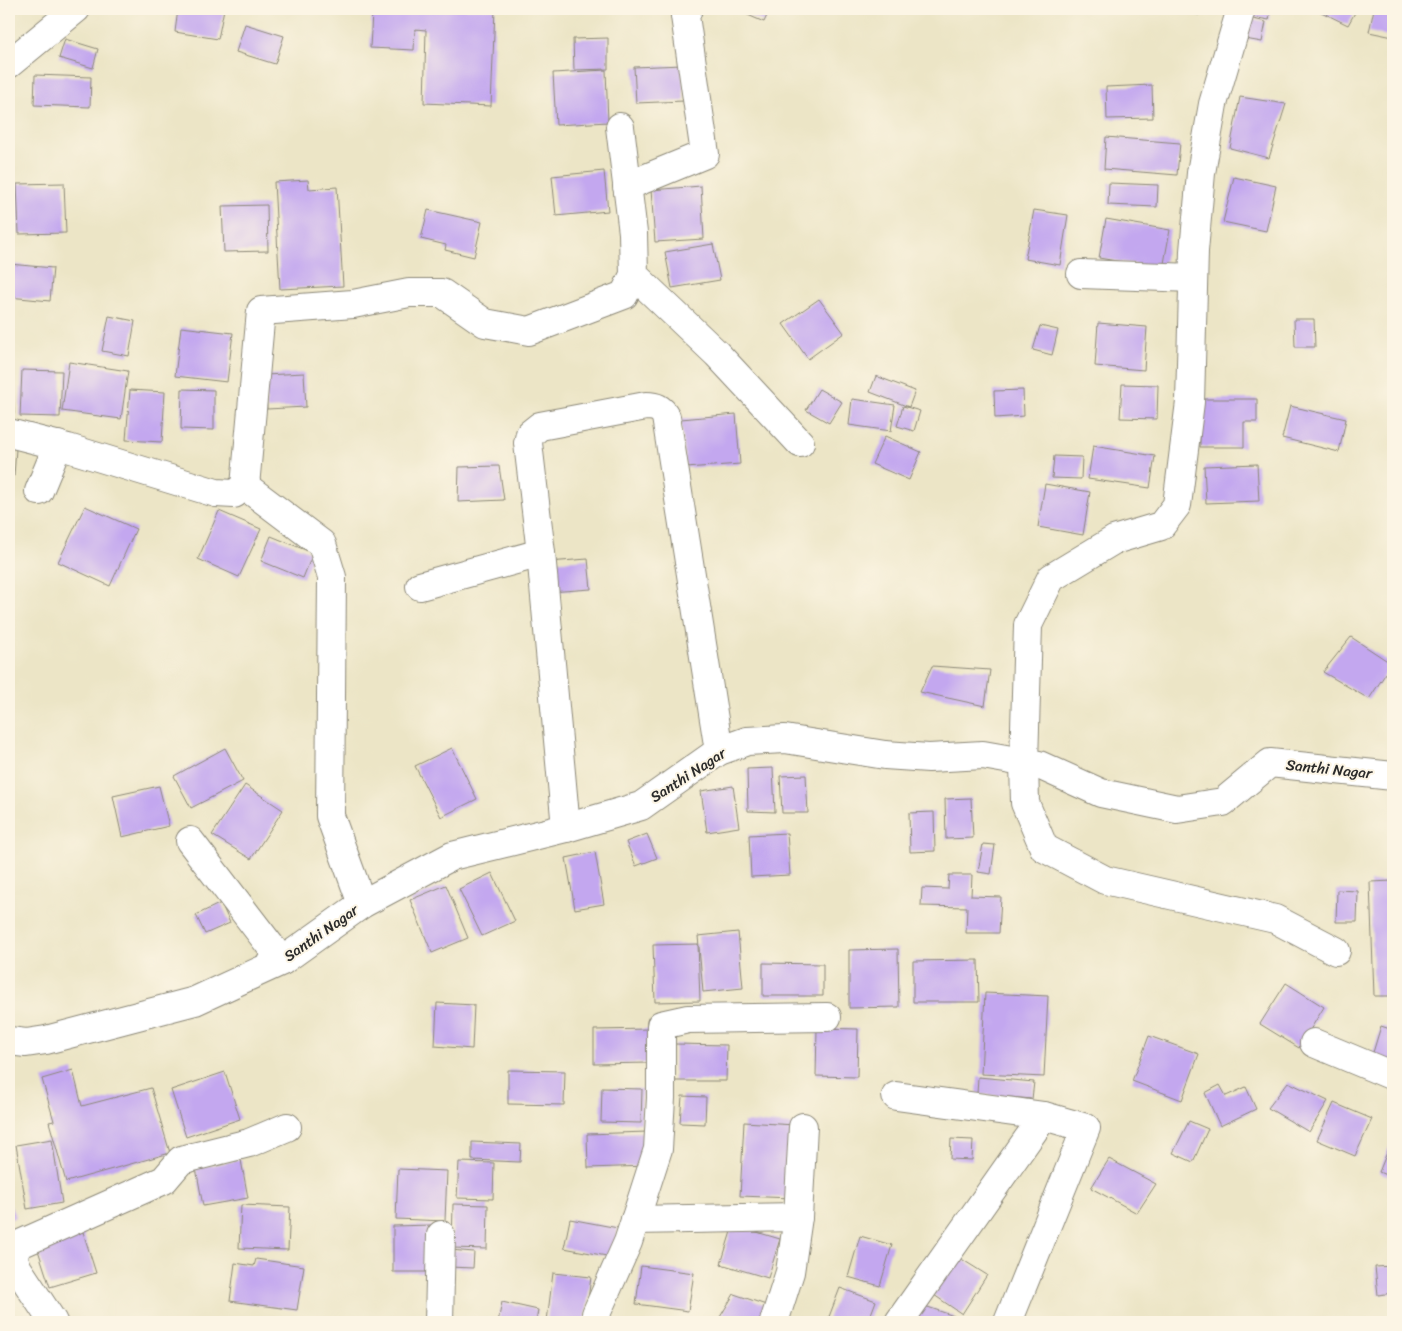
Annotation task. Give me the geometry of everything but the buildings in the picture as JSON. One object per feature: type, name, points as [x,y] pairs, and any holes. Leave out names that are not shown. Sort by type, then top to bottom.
[{"type":"street","points":[[9,64],[76,9]]},
{"type":"street","points":[[627,186],[705,154],[685,16],[688,9]]},
{"type":"street","points":[[1241,9],[1213,104],[1202,164],[1193,278],[1190,402],[1176,505],[1161,526],[1114,540],[1050,578],[1028,624],[1024,762],[1025,803],[1044,848],[1105,880],[1275,919],[1336,950]]},
{"type":"street","points":[[9,433],[58,445],[216,493],[234,494],[245,486],[260,311],[353,304],[409,293],[442,293],[486,323],[529,331],[624,295],[634,275],[620,127]]},
{"type":"street","points":[[1081,274],[1193,278]]},
{"type":"street","points":[[634,275],[717,354],[800,443]]},
{"type":"street","points":[[566,828],[541,552],[528,443],[530,434],[540,426],[646,406],[655,406],[662,410],[666,417],[719,751]]},
{"type":"street","points":[[39,491],[58,445]]},
{"type":"street","points":[[245,486],[322,544],[332,576],[330,816],[362,904]]},
{"type":"street","points":[[420,586],[541,552]]},
{"type":"street","name":"Santhi Nagar","points":[[9,1041],[26,1044],[46,1040],[195,1001],[282,961],[362,904],[452,856],[566,828],[640,806],[719,751],[747,742],[785,739],[885,755],[929,758],[983,755],[1039,765],[1101,792],[1176,809],[1223,802],[1270,763],[1393,776]]},
{"type":"street","points":[[190,840],[282,961]]},
{"type":"street","points":[[596,1322],[596,1314],[628,1242],[658,1149],[661,1098],[660,1025],[688,1020],[827,1017]]},
{"type":"street","points":[[1314,1043],[1393,1076]]},
{"type":"street","points":[[896,1096],[1044,1116],[1086,1128],[1008,1322]]},
{"type":"street","points":[[899,1322],[1044,1116]]},
{"type":"street","points":[[53,1322],[18,1270],[13,1257],[18,1245],[164,1180],[182,1160],[249,1143],[286,1127]]},
{"type":"street","points":[[774,1322],[790,1272],[798,1217],[802,1127]]},
{"type":"street","points":[[635,1220],[798,1217]]},
{"type":"street","points":[[439,1322],[441,1234]]}]
